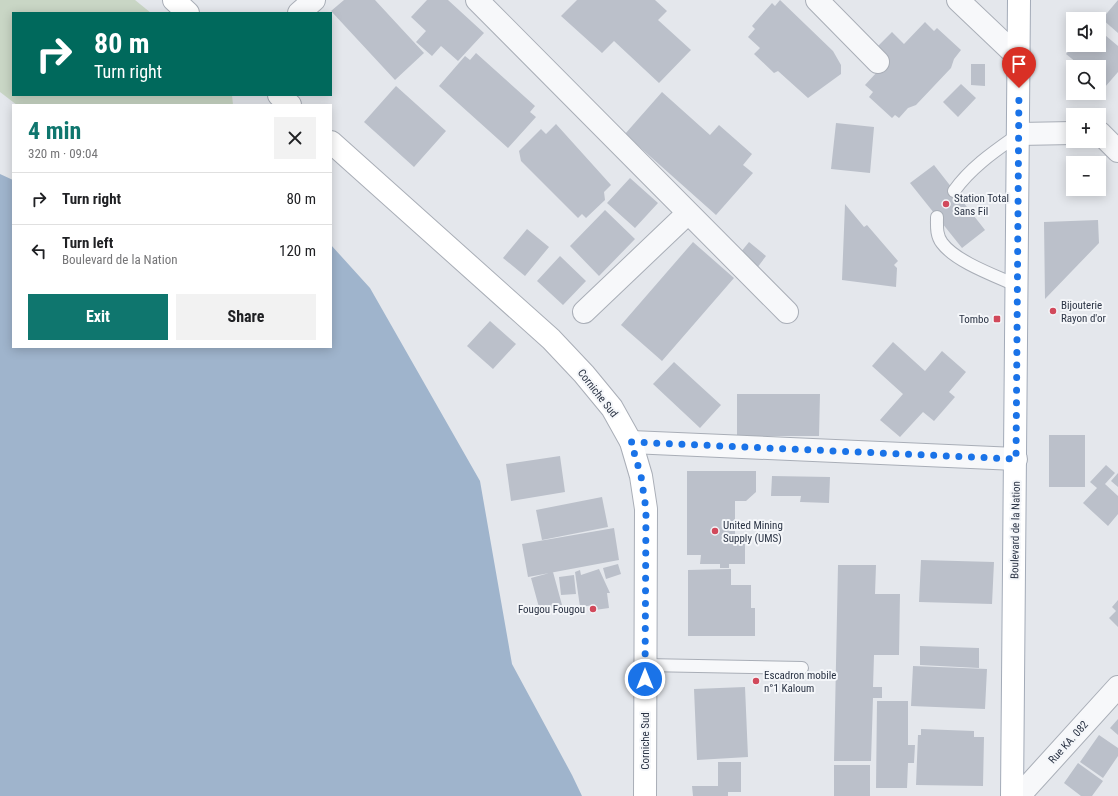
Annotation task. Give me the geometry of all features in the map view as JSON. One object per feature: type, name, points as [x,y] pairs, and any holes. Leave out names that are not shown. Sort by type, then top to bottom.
[{"type":"main road","points":[[174,0],[187,12]]},
{"type":"main road","name":"Boulevard de la Nation","points":[[1012,796],[1018,286],[1019,0]]},
{"type":"main road","points":[[280,96],[289,104]]},
{"type":"main road","name":"Corniche Sud","points":[[332,143],[551,339],[584,374],[612,408],[631,442],[641,476],[646,509],[645,796]]},
{"type":"street","points":[[300,12],[314,0]]},
{"type":"street","points":[[477,0],[787,312]]},
{"type":"street","points":[[817,0],[878,62]]},
{"type":"street","points":[[958,0],[1019,58]]},
{"type":"street","points":[[1019,134],[1066,133]]},
{"type":"street","points":[[1106,133],[1118,151]]},
{"type":"street","points":[[584,312],[688,213]]},
{"type":"street","points":[[631,442],[1016,459]]},
{"type":"street","name":"Rue KA. 082","points":[[1019,796],[1118,687]]},
{"type":"lane","points":[[954,191],[964,176],[992,153],[1019,134]]},
{"type":"lane","points":[[937,217],[937,231],[942,243],[960,259],[1018,286]]},
{"type":"lane","points":[[645,665],[802,668]]},
{"type":"green space","points":[[0,0],[135,0],[150,12],[12,12],[12,96],[232,96],[233,104],[16,104],[0,92]]},
{"type":"water","points":[[0,174],[12,180],[12,348],[332,348],[332,246],[370,288],[480,481],[512,664],[582,796],[0,796]]},
{"type":"building","points":[[344,0],[375,0],[424,53],[395,80],[331,11]]},
{"type":"building","points":[[427,0],[448,0],[484,33],[458,61],[441,46],[432,56],[416,42],[426,31],[411,17]]},
{"type":"building","points":[[577,0],[655,0],[667,11],[658,20],[691,50],[659,83],[614,41],[602,53],[561,16]]},
{"type":"building","points":[[780,0],[833,51],[841,65],[841,74],[808,98],[778,71],[774,73],[754,54],[760,48],[748,37],[755,29],[752,26],[772,3],[775,6]]},
{"type":"building","points":[[1118,0],[1118,33],[1106,22],[1106,14]]},
{"type":"building","points":[[925,22],[934,31],[937,28],[961,50],[954,59],[951,68],[916,105],[908,108],[899,118],[895,115],[892,118],[869,97],[873,92],[865,85],[889,59],[877,47],[892,32],[904,44]]},
{"type":"building","points":[[1106,36],[1118,46],[1118,72],[1106,86],[1106,60],[1073,60],[1066,54],[1068,52],[1106,52]]},
{"type":"building","points":[[476,53],[535,106],[530,112],[536,117],[508,148],[439,86],[465,56],[470,60]]},
{"type":"building","points":[[971,64],[985,64],[985,86],[971,85]]},
{"type":"building","points":[[961,84],[976,98],[958,117],[943,102]]},
{"type":"building","points":[[396,86],[446,131],[414,167],[364,122]]},
{"type":"building","points":[[662,92],[710,135],[719,125],[752,154],[743,165],[753,173],[716,215],[625,134]]},
{"type":"building","points":[[836,123],[874,127],[870,173],[831,169]]},
{"type":"building","points":[[556,124],[611,185],[604,192],[605,200],[586,218],[582,214],[578,218],[521,161],[519,151],[541,129],[546,134]]},
{"type":"building","name":"Station Total Sans Fil","points":[[934,165],[985,230],[962,248],[910,183]]},
{"type":"building","points":[[630,178],[658,203],[635,228],[607,203]]},
{"type":"building","points":[[845,204],[864,227],[867,225],[898,261],[894,265],[897,268],[896,287],[842,280]]},
{"type":"building","points":[[605,210],[635,239],[599,276],[570,246]]},
{"type":"building","points":[[1098,220],[1099,243],[1045,299],[1044,222]]},
{"type":"building","points":[[527,229],[549,247],[525,276],[503,258]]},
{"type":"building","points":[[693,242],[734,278],[662,361],[621,325]]},
{"type":"building","points":[[749,242],[766,256],[754,272],[736,258]]},
{"type":"building","points":[[560,256],[586,281],[563,305],[537,281]]},
{"type":"building","points":[[490,321],[516,344],[493,369],[467,346]]},
{"type":"building","points":[[893,342],[925,371],[942,351],[966,372],[949,392],[955,397],[934,421],[923,412],[900,437],[880,420],[903,394],[872,366]]},
{"type":"building","points":[[674,362],[721,405],[700,428],[653,384]]},
{"type":"building","points":[[737,394],[820,394],[819,436],[737,436]]},
{"type":"building","points":[[1049,435],[1085,435],[1085,487],[1049,487]]},
{"type":"building","points":[[560,456],[565,492],[511,501],[506,464]]},
{"type":"building","points":[[1106,465],[1115,473],[1105,484],[1118,496],[1118,514],[1108,526],[1083,503],[1097,488],[1090,482]]},
{"type":"building","points":[[687,471],[756,471],[756,492],[746,501],[735,501],[735,539],[745,539],[745,564],[729,564],[729,568],[720,568],[720,564],[700,564],[701,555],[687,555]]},
{"type":"building","points":[[1118,473],[1118,487],[1111,481]]},
{"type":"building","points":[[772,476],[830,477],[829,503],[800,502],[801,496],[771,496]]},
{"type":"building","points":[[602,497],[608,527],[542,540],[536,510]]},
{"type":"building","points":[[614,528],[619,560],[528,577],[522,544]]},
{"type":"building","points":[[921,560],[994,562],[992,604],[919,602]]},
{"type":"building","points":[[618,564],[621,574],[606,579],[603,568]]},
{"type":"building","points":[[838,565],[876,565],[875,594],[900,594],[899,655],[874,655],[873,687],[882,687],[882,698],[873,698],[871,761],[834,761]]},
{"type":"building","points":[[599,569],[610,593],[607,593],[609,608],[595,610],[594,605],[580,607],[575,572],[580,570],[581,575]]},
{"type":"building","points":[[731,569],[731,585],[751,585],[751,608],[755,608],[755,636],[688,636],[688,570]]},
{"type":"building","points":[[553,572],[562,605],[540,611],[531,578]]},
{"type":"building","points":[[574,575],[576,594],[561,595],[559,577]]},
{"type":"building","points":[[1118,600],[1118,627],[1109,618],[1116,611],[1112,607]]},
{"type":"building","points":[[920,646],[979,648],[979,668],[920,665]]},
{"type":"building","points":[[913,666],[987,669],[985,709],[911,706]]},
{"type":"building","points":[[745,687],[748,757],[697,760],[694,689]]},
{"type":"building","points":[[877,701],[908,701],[908,745],[915,745],[914,763],[908,763],[907,788],[876,788]]},
{"type":"building","points":[[1118,719],[1118,735],[1110,728]]},
{"type":"building","points":[[921,729],[974,731],[974,737],[984,737],[983,786],[916,785],[918,735],[921,735]]},
{"type":"building","points":[[1099,735],[1118,748],[1118,756],[1103,778],[1080,762]]},
{"type":"building","points":[[718,762],[741,762],[741,792],[728,792],[728,796],[693,796],[692,786],[718,786]]},
{"type":"building","points":[[1078,763],[1103,781],[1092,796],[1081,796],[1064,783]]},
{"type":"building","points":[[834,765],[870,765],[870,796],[834,796]]},
{"type":"place","name":"Station Total Sans Fil","points":[[946,204]]},
{"type":"place","name":"Bijouterie Rayon d'or","points":[[1053,311]]},
{"type":"place","name":"Tombo","points":[[997,319]]},
{"type":"place","name":"United Mining Supply (UMS)","points":[[715,531]]},
{"type":"place","name":"Fougou Fougou","points":[[593,609]]},
{"type":"place","name":"Escadron mobile n°1 Kaloum","points":[[756,681]]},
{"type":"route","points":[[645,679],[646,509],[641,476],[631,442],[1016,459],[1019,88]]}]
